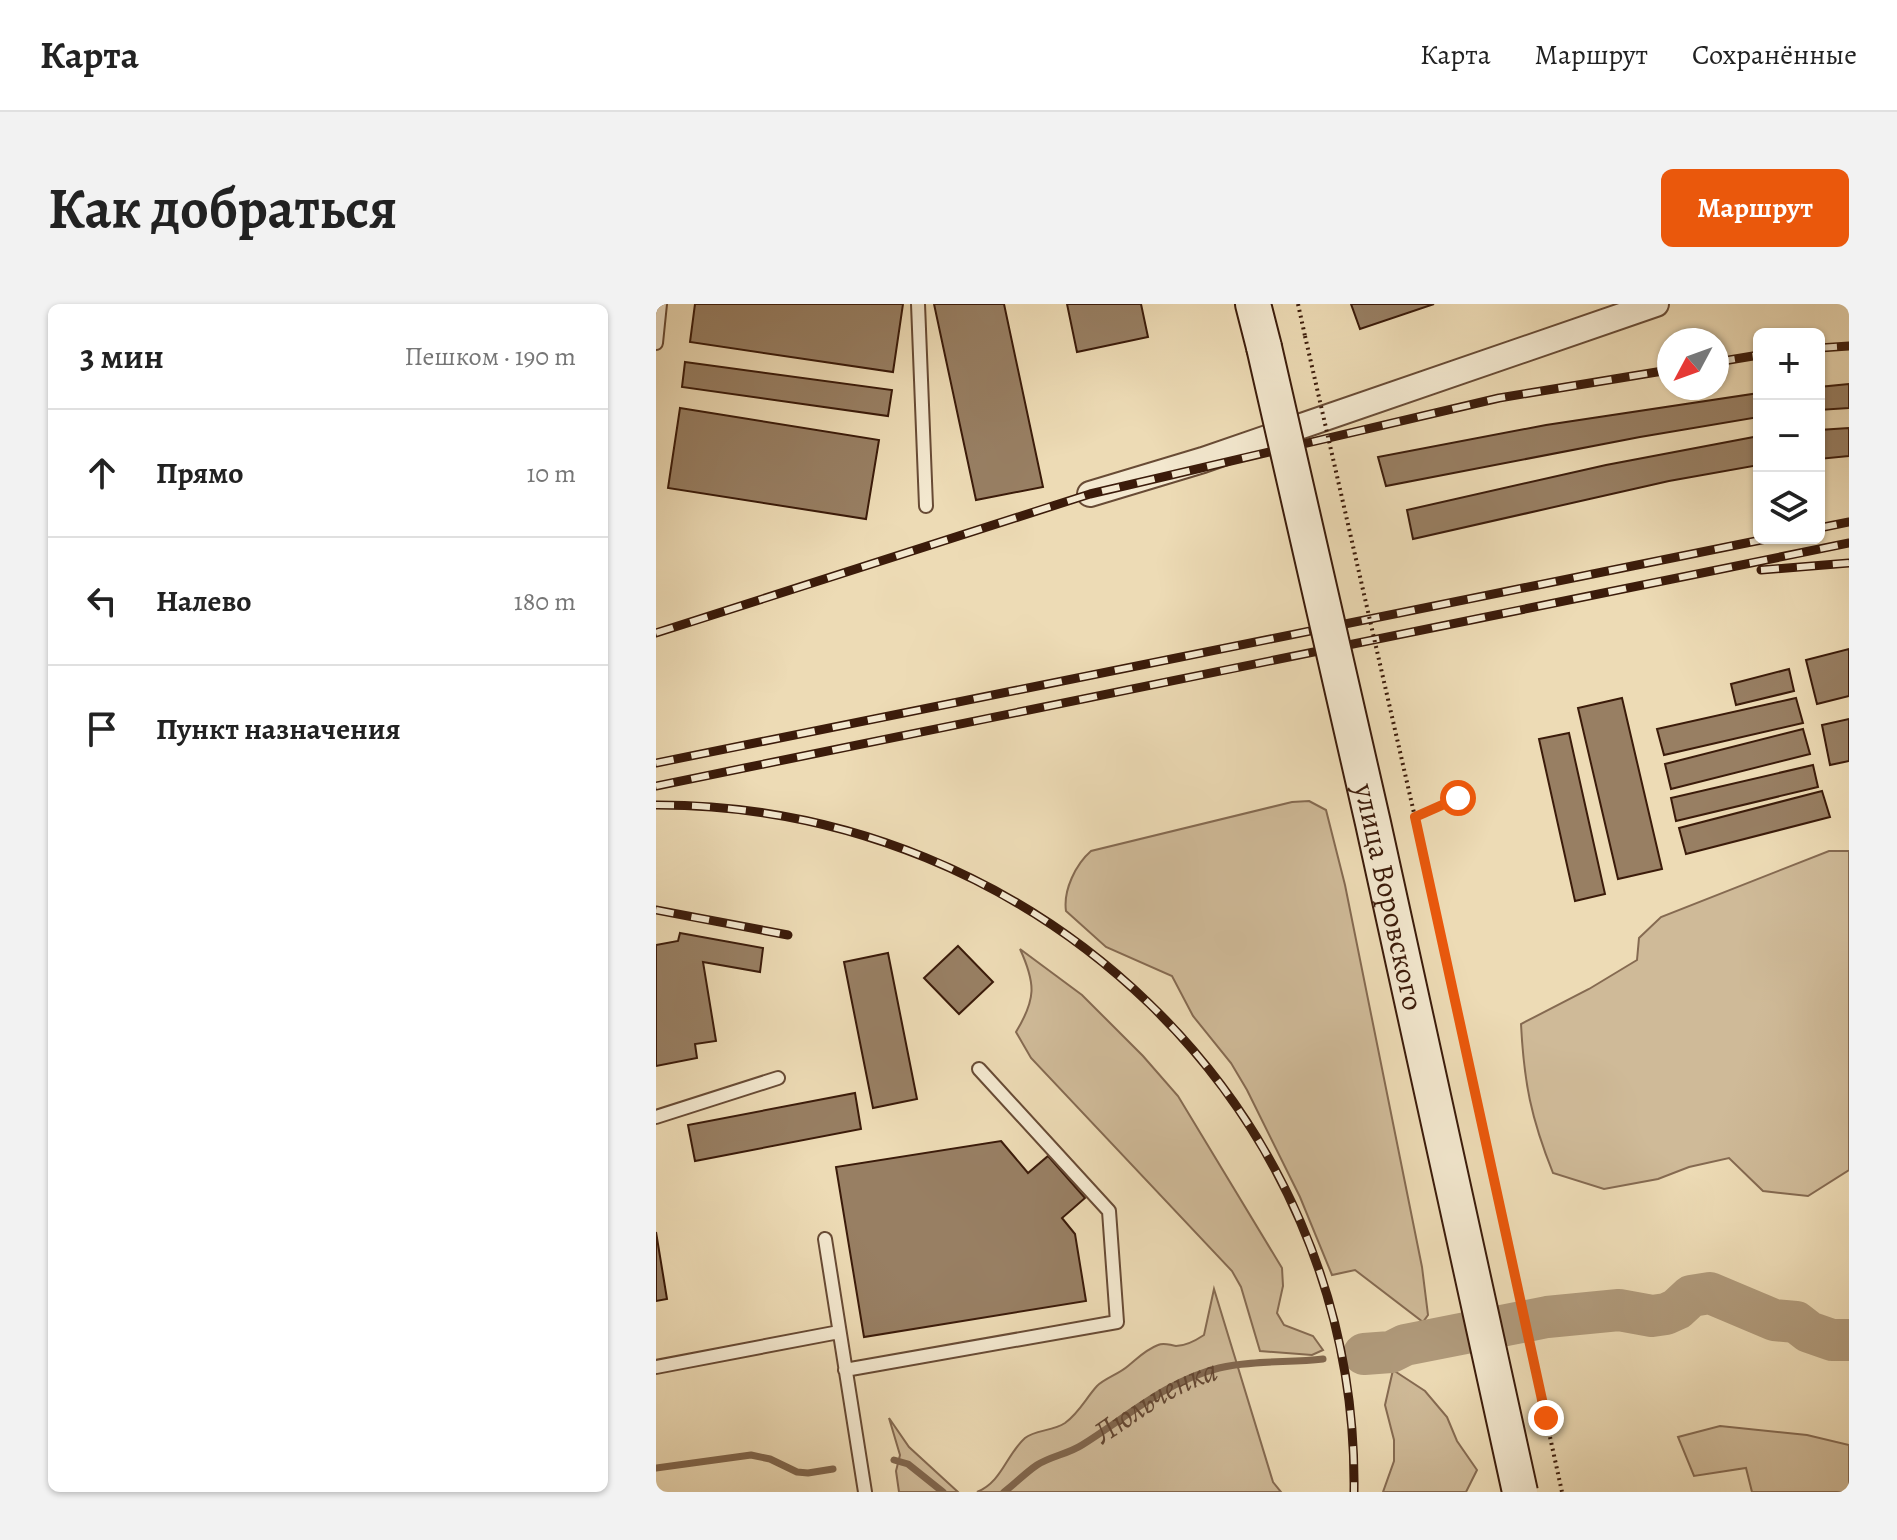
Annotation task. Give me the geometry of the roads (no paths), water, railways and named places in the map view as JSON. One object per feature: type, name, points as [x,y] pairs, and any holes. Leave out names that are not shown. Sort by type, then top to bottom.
[{"type":"main road","name":"улица Воровского","points":[[1253,304],[1373,823],[1520,1492]]},
{"type":"street","points":[[1090,494],[1203,460],[1656,304]]},
{"type":"lane","points":[[656,343],[660,304]]},
{"type":"lane","points":[[918,304],[926,506]]},
{"type":"lane","points":[[845,1370],[1117,1322],[1109,1211],[979,1069]]},
{"type":"lane","points":[[656,1117],[778,1078]]},
{"type":"lane","points":[[825,1239],[865,1492]]},
{"type":"lane","points":[[656,1367],[839,1332]]},
{"type":"waterway","name":"Люльченка","points":[[1364,1354],[1391,1352],[1405,1345],[1547,1317],[1619,1310],[1652,1316],[1666,1314],[1691,1296],[1710,1293],[1774,1320],[1796,1322],[1809,1332],[1832,1340],[1849,1340]]},
{"type":"waterway","name":"Люльченка","points":[[1004,1492],[1037,1465],[1077,1448],[1164,1391],[1200,1374],[1245,1364],[1323,1359]]},
{"type":"waterway","name":"Люльченка","points":[[656,1468],[751,1455],[770,1459],[797,1472],[833,1469]]},
{"type":"waterway","name":"Люльченка","points":[[894,1460],[908,1464],[943,1492]]},
{"type":"railway","points":[[1825,348],[1849,346]]},
{"type":"railway","points":[[1729,360],[1753,356]]},
{"type":"railway","points":[[656,633],[1090,494],[1499,398],[1657,372]]},
{"type":"railway","points":[[1825,527],[1849,522]]},
{"type":"railway","points":[[656,763],[1753,542]]},
{"type":"railway","points":[[656,786],[1849,543]]},
{"type":"railway","points":[[1761,570],[1849,563]]},
{"type":"railway","points":[[656,805],[795,818],[926,858],[1045,920],[1149,1003],[1235,1105],[1300,1222],[1341,1352],[1354,1492]]},
{"type":"railway","points":[[656,910],[788,935]]}]
